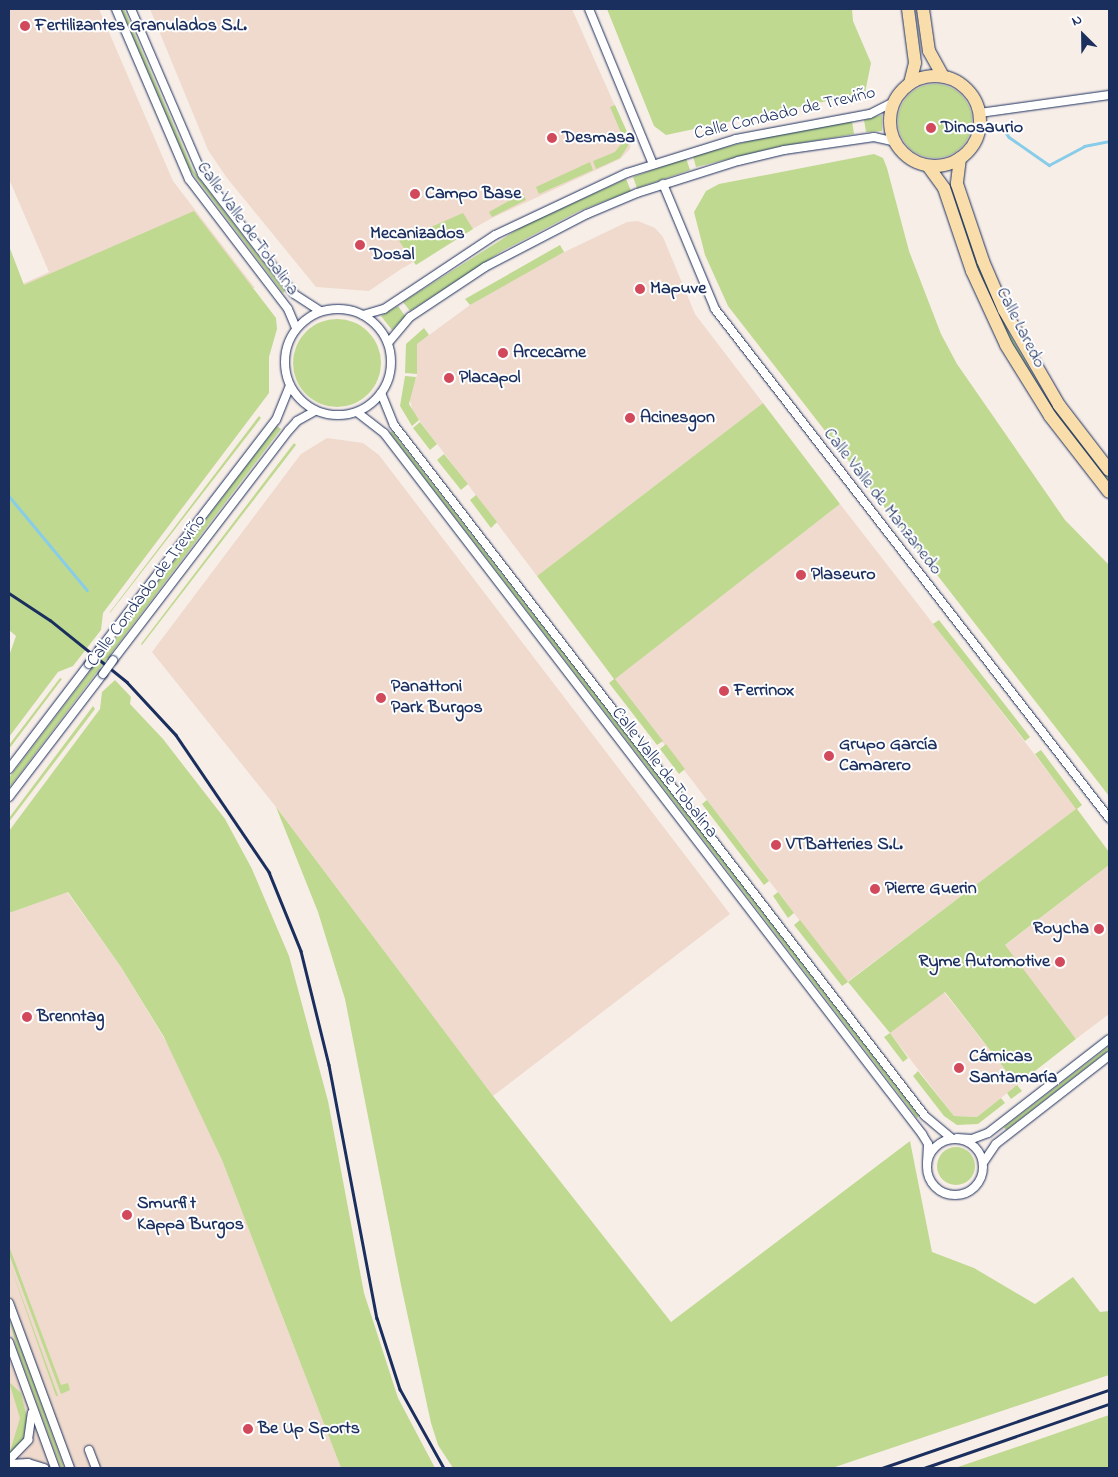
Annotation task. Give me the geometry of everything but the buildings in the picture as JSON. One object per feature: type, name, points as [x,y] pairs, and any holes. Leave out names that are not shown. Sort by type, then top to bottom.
[{"type":"main road","points":[[908,9],[915,62],[910,83]]},
{"type":"main road","points":[[923,9],[929,51],[943,76]]},
{"type":"main road","points":[[926,76],[943,76],[968,88],[980,114],[979,134],[960,158],[945,165],[928,166],[908,158],[894,142],[890,122],[894,102],[910,83],[926,76]]},
{"type":"main road","name":"Calle Laredo","points":[[960,158],[958,184],[983,261],[1004,310],[1059,405],[1109,470]]},
{"type":"main road","name":"Calle Laredo","points":[[928,166],[944,188],[972,271],[1010,353],[1050,416],[1109,492]]},
{"type":"street","name":"Calle Valle de Tobalina","points":[[116,9],[189,179],[288,308],[296,328]]},
{"type":"street","name":"Calle Valle de Tobalina","points":[[130,9],[202,174],[294,294],[320,311]]},
{"type":"street","points":[[589,9],[653,164]]},
{"type":"street","points":[[980,114],[1109,95]]},
{"type":"street","name":"Calle Condado de Treviño","points":[[363,314],[384,309],[457,258],[540,212],[653,164],[773,130],[870,114],[894,102]]},
{"type":"street","name":"Calle Condado de Treviño","points":[[388,343],[404,322],[485,267],[587,214],[663,184],[790,149],[874,137],[894,142]]},
{"type":"street","name":"Calle Valle de Manzanedo","points":[[663,184],[715,309],[1109,818]]},
{"type":"street","points":[[334,308],[363,314],[374,322],[388,343],[390,373],[381,393],[357,412],[332,415],[315,411],[305,404],[290,386],[284,358],[288,341],[296,328],[320,311],[334,308]]},
{"type":"street","name":"Calle Condado de Treviño","points":[[9,769],[276,420],[290,386]]},
{"type":"street","name":"Calle Valle de Tobalina","points":[[381,393],[394,425],[925,1116],[954,1138]]},
{"type":"street","name":"Calle Condado de Treviño","points":[[9,797],[288,430],[315,411]]},
{"type":"street","name":"Calle Valle de Tobalina","points":[[357,412],[384,433],[915,1124],[928,1144],[927,1164]]},
{"type":"street","points":[[1109,1039],[988,1132],[972,1139],[954,1138],[937,1145],[927,1164],[929,1178],[937,1189],[957,1195],[968,1192],[978,1184],[983,1163],[996,1144],[1109,1056]]},
{"type":"street","points":[[954,1138],[974,1146],[983,1163]]},
{"type":"street","points":[[9,1303],[70,1468]]},
{"type":"street","points":[[9,1342],[54,1468]]},
{"type":"street","points":[[9,1462],[28,1440],[33,1423],[31,1404]]},
{"type":"street","points":[[89,1450],[96,1468]]},
{"type":"street","points":[[9,1462],[28,1463],[44,1468]]},
{"type":"shaded area","points":[[9,9],[99,9],[173,181],[255,288],[9,290],[49,272],[9,179]]},
{"type":"shaded area","points":[[150,9],[572,9],[631,142],[630,149],[620,159],[492,218],[401,269],[369,291],[316,287],[227,178],[208,150]]},
{"type":"shaded area","points":[[638,221],[655,228],[663,237],[695,314],[763,403],[537,576],[413,412],[409,397],[417,375],[417,344],[470,305],[529,269],[627,222]]},
{"type":"shaded area","points":[[327,438],[363,443],[379,455],[730,914],[493,1096],[276,807],[152,652],[301,454]]},
{"type":"shaded area","points":[[840,504],[1077,809],[847,982],[614,679]]},
{"type":"shaded area","points":[[1109,865],[1109,1014],[1076,1039],[1004,946]]},
{"type":"shaded area","points":[[67,892],[121,967],[179,1063],[222,1160],[341,1468],[9,1468],[9,913]]},
{"type":"shaded area","points":[[944,992],[1017,1085],[977,1117],[954,1116],[890,1033]]},
{"type":"green space","points":[[121,9],[124,9],[193,170],[285,291],[283,293],[190,170]]},
{"type":"green space","points":[[607,9],[852,9],[853,21],[871,63],[865,93],[666,135],[654,126]]},
{"type":"green space","points":[[935,84],[956,90],[966,100],[972,121],[966,142],[956,152],[935,158],[914,152],[904,142],[898,121],[904,100],[914,90]]},
{"type":"green space","points":[[615,105],[628,134],[628,146],[620,158],[596,169],[593,161],[615,152],[622,143],[622,135],[610,107]]},
{"type":"green space","points":[[882,115],[882,131],[866,132],[864,120]]},
{"type":"green space","points":[[852,121],[854,134],[777,147],[696,167],[693,156],[771,135]]},
{"type":"green space","points":[[874,154],[883,158],[887,168],[909,251],[941,334],[957,364],[1065,520],[1109,565],[1109,796],[728,306],[705,255],[694,212],[706,191],[719,184]]},
{"type":"green space","points":[[686,158],[690,170],[637,188],[633,177]]},
{"type":"green space","points":[[590,162],[593,170],[539,194],[536,187]]},
{"type":"green space","points":[[626,179],[631,191],[579,211],[502,251],[410,311],[403,302],[523,226]]},
{"type":"green space","points":[[523,193],[526,200],[492,217],[489,212]]},
{"type":"green space","points":[[956,197],[992,296],[1009,333],[1042,391],[1109,478],[1109,483],[1066,430],[1014,349],[980,275],[953,198]]},
{"type":"green space","points":[[194,211],[276,318],[277,329],[269,357],[269,393],[103,613],[101,630],[73,666],[58,672],[9,737],[9,656],[16,636],[9,630],[9,246],[24,285]]},
{"type":"green space","points":[[463,213],[473,229],[416,265],[399,241]]},
{"type":"green space","points":[[560,245],[564,252],[470,305],[465,299]]},
{"type":"green space","points":[[398,306],[405,316],[392,330],[381,316]]},
{"type":"green space","points":[[337,319],[354,322],[362,326],[374,338],[378,346],[381,363],[378,380],[374,388],[362,400],[354,404],[337,407],[320,404],[312,400],[300,388],[296,380],[293,363],[296,346],[300,338],[312,326],[320,322]]},
{"type":"green space","points":[[424,328],[429,335],[417,344],[417,374],[405,373],[406,344]]},
{"type":"green space","points":[[405,376],[416,377],[409,404],[419,420],[412,426],[400,406]]},
{"type":"green space","points":[[763,403],[840,504],[615,679],[663,741],[657,745],[609,683],[614,679],[537,576]]},
{"type":"green space","points":[[259,416],[261,418],[110,613],[110,612]]},
{"type":"green space","points":[[420,422],[437,444],[430,450],[413,428]]},
{"type":"green space","points":[[277,426],[281,429],[9,788],[9,778]]},
{"type":"green space","points":[[392,431],[919,1116],[917,1118],[390,433]]},
{"type":"green space","points":[[294,443],[296,445],[142,645],[141,644]]},
{"type":"green space","points":[[444,454],[468,484],[461,490],[437,460]]},
{"type":"green space","points":[[476,495],[497,522],[491,528],[470,500]]},
{"type":"green space","points":[[939,620],[1030,737],[1025,741],[933,624]]},
{"type":"green space","points":[[60,678],[62,679],[9,749],[9,745]]},
{"type":"green space","points":[[115,680],[131,697],[130,704],[163,739],[225,819],[252,869],[289,956],[328,1101],[364,1293],[398,1398],[435,1468],[341,1468],[222,1160],[164,1037],[121,967],[68,892],[9,913],[9,831],[100,709],[102,692]]},
{"type":"green space","points":[[93,706],[95,709],[9,822],[9,818]]},
{"type":"green space","points":[[666,744],[685,769],[679,774],[660,749]]},
{"type":"green space","points":[[1041,750],[1082,805],[1077,809],[1109,852],[1109,865],[1005,945],[1076,1039],[1017,1085],[945,992],[890,1033],[848,982],[1076,809],[1035,754]]},
{"type":"green space","points":[[707,800],[769,881],[764,885],[702,804]]},
{"type":"green space","points":[[276,807],[493,1096],[671,1322],[910,1141],[932,1252],[974,1268],[1035,1304],[1073,1277],[1100,1312],[1109,1311],[1109,1375],[832,1468],[453,1468],[438,1445],[431,1423],[401,1285],[345,999],[318,912]]},
{"type":"green space","points":[[778,892],[794,913],[788,918],[773,896]]},
{"type":"green space","points":[[800,920],[848,982],[842,986],[794,925]]},
{"type":"green space","points":[[890,1033],[908,1058],[903,1062],[884,1037]]},
{"type":"green space","points":[[1109,1046],[1109,1050],[1006,1130],[1004,1127]]},
{"type":"green space","points":[[918,1071],[954,1116],[977,1117],[1001,1098],[1005,1103],[978,1124],[957,1125],[944,1116],[913,1076]]},
{"type":"green space","points":[[1017,1085],[1022,1091],[1011,1099],[1007,1093]]},
{"type":"green space","points":[[956,1147],[969,1153],[975,1166],[969,1179],[956,1185],[943,1179],[937,1166],[943,1153]]},
{"type":"green space","points":[[9,1246],[61,1385],[68,1383],[70,1390],[61,1394],[9,1254]]},
{"type":"green space","points":[[9,1262],[57,1393],[58,1396],[56,1396]]},
{"type":"green space","points":[[9,1318],[64,1468],[61,1468],[17,1349]]},
{"type":"green space","points":[[9,1382],[21,1393],[28,1422],[22,1441],[9,1455],[20,1418]]},
{"type":"green space","points":[[1109,1415],[1109,1468],[955,1468],[1040,1439]]},
{"type":"waterway","points":[[1002,127],[1009,137],[1049,165],[1084,146],[1109,141]]},
{"type":"waterway","points":[[9,496],[87,590]]},
{"type":"railway","points":[[9,593],[50,620],[127,682],[176,735],[269,872],[301,951],[329,1065],[377,1318],[400,1389],[444,1468]]},
{"type":"railway","points":[[882,1468],[1109,1390]]},
{"type":"railway","points":[[924,1468],[1109,1404]]},
{"type":"place","name":"Fertilizantes Granulados S.L.","points":[[25,26]]},
{"type":"place","name":"Dinosaurio","points":[[931,128]]},
{"type":"place","name":"Desmasa","points":[[552,138]]},
{"type":"place","name":"Campo Base","points":[[415,194]]},
{"type":"place","name":"Mecanizados Dosal","points":[[360,245]]},
{"type":"place","name":"Mapuve","points":[[640,289]]},
{"type":"place","name":"Arcecarne","points":[[503,353]]},
{"type":"place","name":"Placapol","points":[[449,378]]},
{"type":"place","name":"Acinesgon","points":[[630,418]]},
{"type":"place","name":"Plaseuro","points":[[801,575]]},
{"type":"place","name":"Ferrinox","points":[[724,691]]},
{"type":"place","name":"Panattoni Park Burgos","points":[[381,698]]},
{"type":"place","name":"Grupo García Camarero","points":[[829,756]]},
{"type":"place","name":"VTBatteries S.L.","points":[[776,845]]},
{"type":"place","name":"Pierre Guerin","points":[[875,889]]},
{"type":"place","name":"Roycha","points":[[1099,929]]},
{"type":"place","name":"Ryme Automotive","points":[[1060,962]]},
{"type":"place","name":"Brenntag","points":[[27,1017]]},
{"type":"place","name":"Cárnicas Santamaría","points":[[959,1068]]},
{"type":"place","name":"Smurfit Kappa Burgos","points":[[127,1215]]},
{"type":"place","name":"Be Up Sports","points":[[248,1429]]}]
